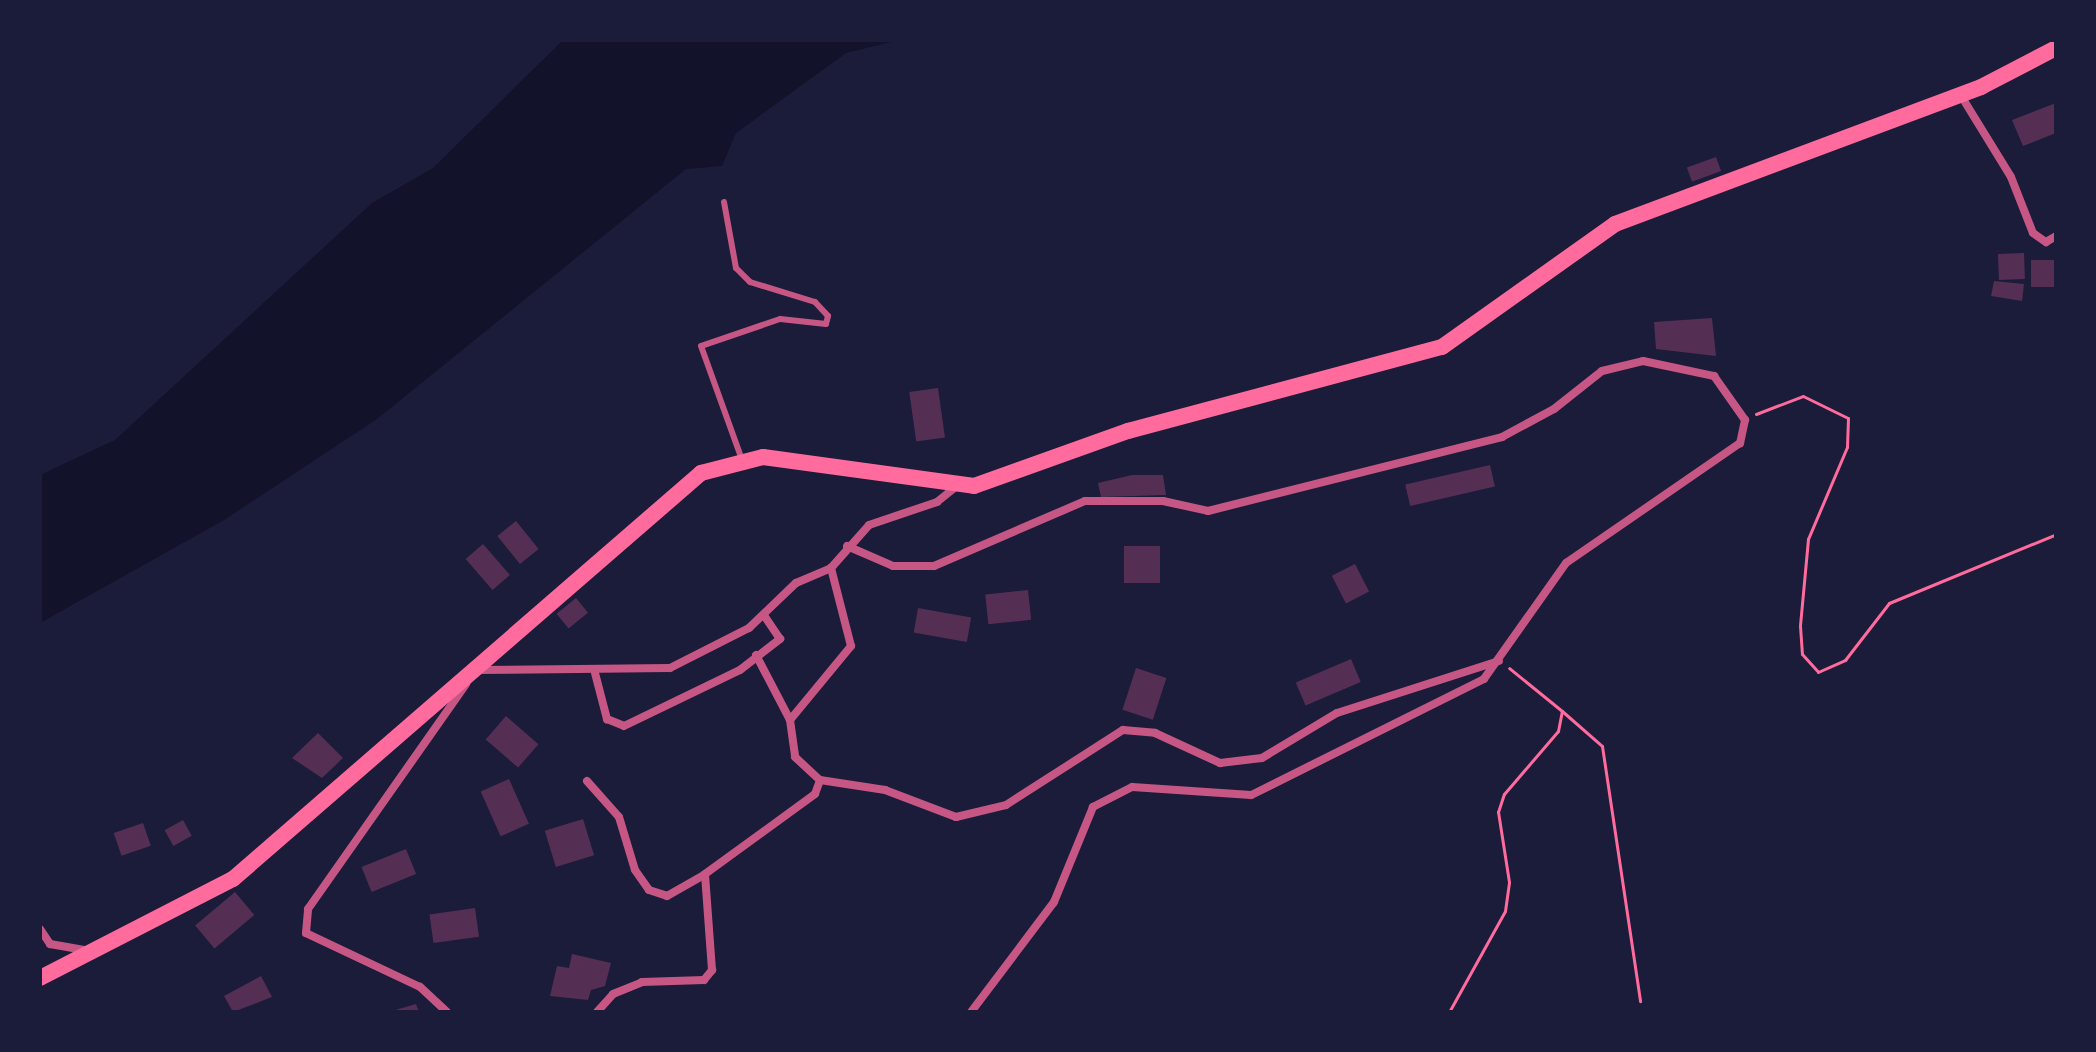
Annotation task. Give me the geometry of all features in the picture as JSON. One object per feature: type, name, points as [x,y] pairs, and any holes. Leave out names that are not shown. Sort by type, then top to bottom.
[{"type":"main road","points":[[40,978],[97,952],[233,879],[684,485],[742,460],[957,486],[1006,479],[1128,431],[1246,396],[1442,347],[1615,224],[1960,94],[2056,48]]},
{"type":"street","points":[[1960,94],[2011,177],[2033,233],[2046,242],[2056,236]]},
{"type":"street","points":[[847,546],[893,566],[934,566],[1085,501],[1163,501],[1208,511],[1502,437],[1554,409],[1602,371],[1643,361],[1714,376],[1745,420],[1740,443],[1566,563],[1484,679],[1251,795],[1132,787],[1093,807],[1054,902],[971,1012]]},
{"type":"street","points":[[447,1012],[420,987],[319,945],[306,933],[308,909],[477,669],[595,673],[679,665],[764,615],[796,583],[831,568],[847,546],[869,525],[937,502],[957,486]]},
{"type":"street","points":[[790,720],[851,646],[831,568]]},
{"type":"street","points":[[595,673],[605,716],[617,728],[740,670],[780,639],[764,615]]},
{"type":"street","points":[[756,655],[790,720],[795,757],[820,780],[885,790],[956,817],[1006,805],[1123,730],[1155,733],[1220,763],[1262,758],[1337,713],[1499,661]]},
{"type":"street","points":[[587,781],[619,817],[635,870],[649,890],[667,896],[705,874],[815,794],[820,780]]},
{"type":"street","points":[[597,1012],[613,994],[642,982],[683,983],[712,970],[705,874]]},
{"type":"street","points":[[40,929],[50,944],[97,952]]},
{"type":"lane","points":[[724,202],[736,268],[750,282],[815,302],[828,316],[826,324],[780,319],[701,346],[742,460]]},
{"type":"path","points":[[1745,420],[1803,396],[1848,418],[1847,447],[1806,554],[1802,654],[1818,672],[1845,660],[1889,603],[2056,534]]},
{"type":"path","points":[[1499,661],[1602,746],[1640,1001]]},
{"type":"path","points":[[1449,1012],[1505,911],[1509,882],[1498,812],[1504,794],[1558,731],[1562,711]]},
{"type":"shaded area","points":[[563,40],[899,40],[846,53],[736,133],[722,166],[686,169],[377,419],[224,520],[40,623],[40,475],[115,440],[372,203],[433,168]]},
{"type":"building","points":[[2056,103],[2056,133],[2023,146],[2012,120]]},
{"type":"building","points":[[1716,157],[1721,171],[1692,182],[1687,168]]},
{"type":"building","points":[[2024,253],[2025,279],[1999,280],[1998,254]]},
{"type":"building","points":[[2031,260],[2056,260],[2056,287],[2031,287]]},
{"type":"building","points":[[1994,281],[2024,284],[2022,301],[1991,296]]},
{"type":"building","points":[[1712,318],[1716,356],[1656,349],[1654,322]]},
{"type":"building","points":[[938,388],[945,438],[916,442],[909,392]]},
{"type":"building","points":[[1490,465],[1495,486],[1410,506],[1405,485]]},
{"type":"building","points":[[1132,475],[1163,475],[1166,495],[1101,497],[1098,483]]},
{"type":"building","points":[[516,521],[539,549],[520,564],[497,536]]},
{"type":"building","points":[[483,544],[510,575],[493,590],[466,559]]},
{"type":"building","points":[[1124,546],[1160,546],[1160,583],[1124,583]]},
{"type":"building","points":[[1355,564],[1369,592],[1346,603],[1332,576]]},
{"type":"building","points":[[1028,590],[1031,620],[988,624],[985,594]]},
{"type":"building","points":[[576,598],[588,613],[569,628],[557,614]]},
{"type":"building","points":[[918,608],[971,617],[967,642],[914,633]]},
{"type":"building","points":[[1351,659],[1361,682],[1306,705],[1296,682]]},
{"type":"building","points":[[1136,668],[1166,678],[1153,720],[1122,710]]},
{"type":"building","points":[[506,716],[538,744],[518,768],[486,739]]},
{"type":"building","points":[[318,733],[343,758],[322,778],[292,758]]},
{"type":"building","points":[[509,779],[529,824],[501,836],[481,792]]},
{"type":"building","points":[[583,819],[594,855],[556,867],[545,831]]},
{"type":"building","points":[[183,820],[192,836],[173,846],[165,830]]},
{"type":"building","points":[[143,823],[151,846],[122,856],[114,833]]},
{"type":"building","points":[[406,849],[416,874],[372,892],[361,867]]},
{"type":"building","points":[[235,892],[254,915],[214,948],[195,925]]},
{"type":"building","points":[[475,908],[479,937],[433,943],[429,914]]},
{"type":"building","points":[[572,954],[611,963],[605,986],[591,990],[588,1000],[550,996],[557,966],[569,968]]},
{"type":"building","points":[[261,976],[272,997],[233,1012],[224,996]]},
{"type":"building","points":[[416,1004],[419,1012],[392,1012],[392,1011]]}]
